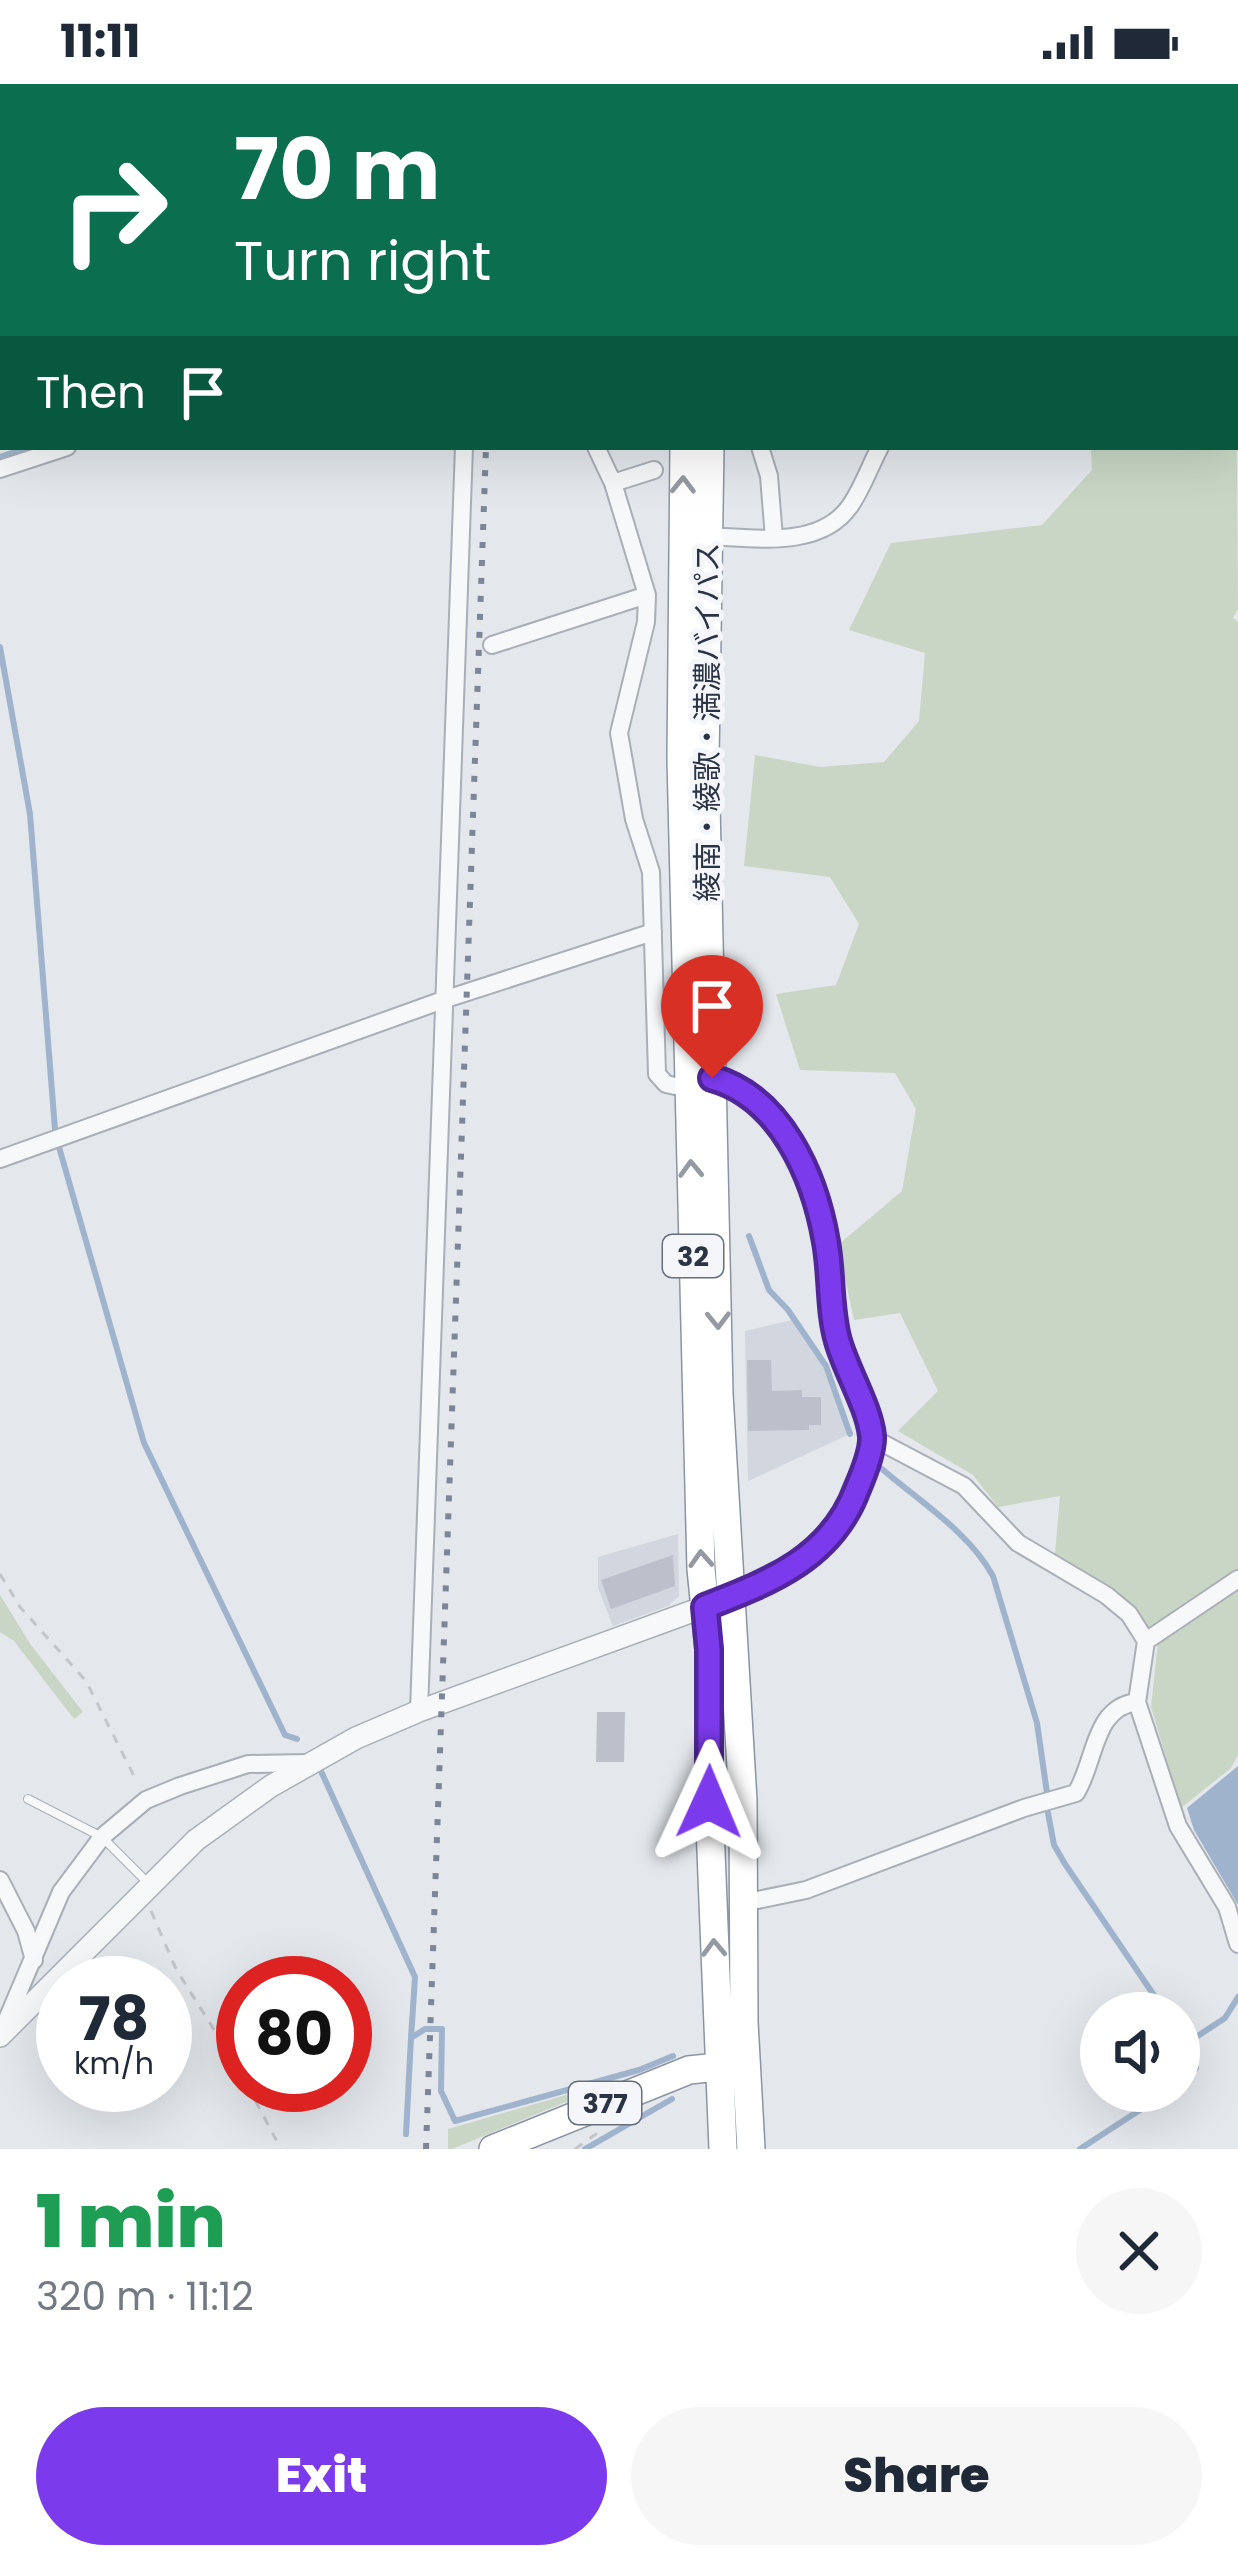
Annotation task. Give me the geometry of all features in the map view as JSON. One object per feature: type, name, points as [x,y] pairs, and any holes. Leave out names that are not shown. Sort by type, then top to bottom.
[{"type":"highway","name":"綾南・綾歌・満濃バイパス","points":[[684,450],[694,536]]},
{"type":"highway","name":"綾南・綾歌・満濃バイパス","points":[[709,450],[694,536],[681,759],[700,1084],[733,2065],[751,2149]]},
{"type":"highway","name":"綾南・綾歌・満濃バイパス","points":[[717,1602],[742,1801],[743,1903],[723,2149]]},
{"type":"highway","name":"377","points":[[493,2149],[688,2070],[733,2065]]},
{"type":"street","points":[[0,469],[58,450]]},
{"type":"street","points":[[418,1711],[464,450]]},
{"type":"street","points":[[0,2036],[196,1840],[310,1763],[418,1711],[789,1572],[829,1537],[857,1490],[873,1438],[837,1339],[826,1241],[803,1165],[777,1123],[731,1083],[666,1084],[657,1074],[652,872],[634,819],[619,733],[646,622],[647,596],[614,484],[597,450]]},
{"type":"street","points":[[761,450],[769,476],[773,538]]},
{"type":"street","points":[[694,536],[810,534],[842,516],[878,450]]},
{"type":"street","points":[[614,484],[655,470]]},
{"type":"street","points":[[492,645],[647,596]]},
{"type":"street","points":[[0,1159],[443,1000],[653,932]]},
{"type":"street","points":[[873,1438],[964,1486],[1018,1543],[1130,1614],[1146,1641],[1137,1702],[1178,1826],[1226,1907],[1238,1944]]},
{"type":"street","points":[[1146,1641],[1238,1579]]},
{"type":"street","points":[[743,1903],[806,1890],[1076,1793],[1106,1717],[1120,1704],[1137,1702]]},
{"type":"street","points":[[0,2036],[61,1892],[102,1837],[146,1800],[248,1764],[310,1763]]},
{"type":"street","points":[[0,1880],[26,1931],[34,1961]]},
{"type":"lane","points":[[28,1799],[102,1837],[147,1889]]},
{"type":"path","points":[[0,1574],[20,1607],[86,1682],[146,1800]]},
{"type":"path","points":[[147,1889],[176,1970],[216,2034]]},
{"type":"path","points":[[262,2112],[281,2149]]},
{"type":"shaded area","points":[[792,1320],[821,1359],[848,1435],[748,1481],[745,1331]]},
{"type":"shaded area","points":[[678,1534],[679,1596],[668,1606],[613,1626],[598,1588],[598,1557]]},
{"type":"green space","points":[[1091,450],[1237,450],[1238,609],[1233,618],[1238,622],[1238,1755],[1231,1768],[1181,1808],[1151,1707],[1158,1642],[1113,1592],[1055,1554],[1060,1496],[998,1507],[973,1475],[898,1431],[938,1391],[900,1313],[854,1320],[838,1245],[902,1191],[916,1109],[895,1073],[800,1070],[776,994],[836,985],[859,924],[830,877],[744,866],[755,755],[820,767],[884,762],[919,721],[925,653],[849,630],[891,543],[1042,525],[1092,470]]},
{"type":"green space","points":[[0,1595],[31,1645],[83,1712],[74,1719],[14,1641],[0,1632]]},
{"type":"green space","points":[[621,2079],[452,2149],[448,2149],[448,2129]]},
{"type":"water","points":[[1238,1766],[1238,1905],[1194,1830],[1187,1808]]},
{"type":"building","points":[[747,1360],[771,1360],[772,1391],[802,1390],[802,1397],[821,1397],[821,1425],[809,1425],[809,1430],[748,1431]]},
{"type":"building","points":[[673,1555],[675,1586],[611,1609],[601,1580]]},
{"type":"building","points":[[597,1712],[625,1712],[624,1762],[596,1762]]},
{"type":"waterway","points":[[0,457],[21,450]]},
{"type":"waterway","points":[[0,647],[30,814],[55,1129]]},
{"type":"waterway","points":[[59,1147],[144,1443],[285,1735],[297,1739]]},
{"type":"waterway","points":[[749,1236],[769,1290],[826,1366],[850,1434]]},
{"type":"waterway","points":[[882,1469],[957,1531],[993,1576],[1037,1723],[1047,1793]]},
{"type":"waterway","points":[[320,1769],[415,1977],[411,2038]]},
{"type":"waterway","points":[[1048,1813],[1054,1845],[1065,1864],[1152,1992]]},
{"type":"waterway","points":[[1200,2034],[1225,2018],[1238,1997]]},
{"type":"waterway","points":[[406,2134],[411,2038],[425,2029],[442,2029],[441,2091],[455,2121],[639,2070],[673,2056]]},
{"type":"waterway","points":[[585,2149],[672,2099]]},
{"type":"waterway","points":[[1080,2149],[1137,2112]]},
{"type":"railway","points":[[426,2149],[486,450]]},
{"type":"route","points":[[709,1802],[705,1607],[789,1572],[813,1554],[844,1518],[873,1438],[837,1339],[826,1241],[803,1165],[777,1123],[758,1103],[731,1083],[712,1078]]}]
